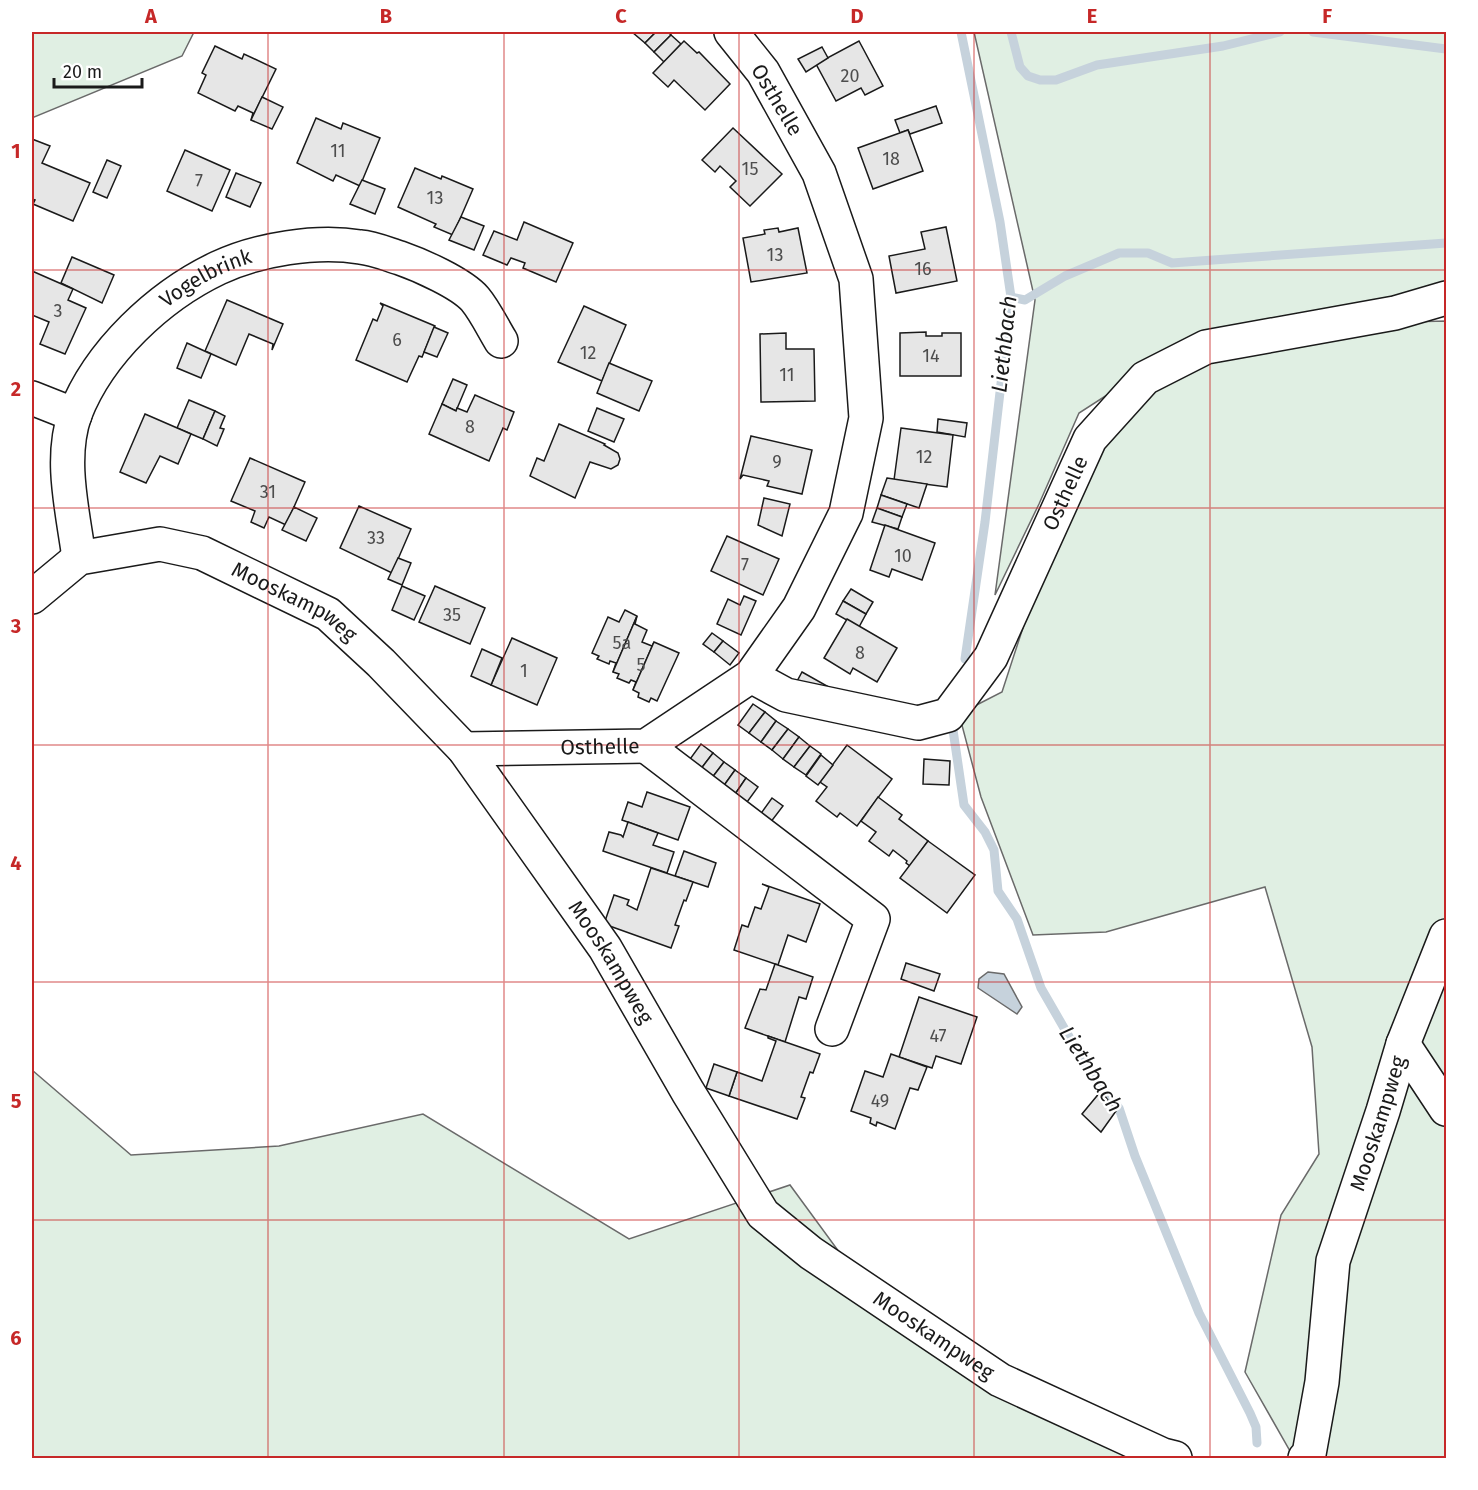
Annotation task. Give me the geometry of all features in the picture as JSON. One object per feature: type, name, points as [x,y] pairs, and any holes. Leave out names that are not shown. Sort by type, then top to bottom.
[{"type":"street","name":"Osthelle","points":[[464,750],[646,746],[751,676],[799,608],[846,513],[866,418],[856,279],[819,173],[763,72],[731,32]]},
{"type":"street","name":"Vogelbrink","points":[[79,558],[68,474],[69,444],[75,415],[91,383],[115,348],[143,319],[175,293],[219,267],[266,252],[312,245],[361,247],[411,262],[446,278],[474,298],[501,341]]},
{"type":"street","name":"Osthelle","points":[[751,676],[786,696],[918,723],[948,715],[991,657],[1090,439],[1145,378],[1206,347],[1395,313],[1446,298]]},
{"type":"street","points":[[32,398],[75,415]]},
{"type":"street","name":"Mooskampweg","points":[[32,597],[79,558],[160,544],[202,553],[328,614],[381,663],[464,750],[605,948],[688,1092],[763,1214],[811,1253],[1000,1380],[1163,1455],[1175,1458]]},
{"type":"street","points":[[646,746],[873,919],[832,1029]]},
{"type":"street","name":"Mooskampweg","points":[[1305,1458],[1309,1454],[1322,1382],[1333,1261],[1403,1044],[1446,936]]},
{"type":"street","points":[[1403,1044],[1446,1109]]},
{"type":"green space","points":[[32,32],[194,32],[182,56],[32,118]]},
{"type":"green space","points":[[974,32],[1446,32],[1446,290],[1138,375],[1079,413],[1039,504],[995,595],[1035,300]]},
{"type":"green space","points":[[1446,321],[1446,1458],[1294,1458],[1245,1372],[1281,1215],[1319,1154],[1312,1047],[1265,887],[1106,932],[1033,935],[981,797],[959,714],[1002,692],[1047,554],[1097,443],[1149,385],[1211,355],[1405,322]]},
{"type":"green space","points":[[32,1070],[131,1155],[279,1146],[423,1114],[629,1239],[790,1185],[853,1271],[1150,1458],[32,1458]]},
{"type":"shaded area","points":[[988,972],[1004,974],[1022,1007],[1017,1014],[978,988],[979,979]]},
{"type":"building","points":[[632,32],[656,32],[645,43]]},
{"type":"building","points":[[656,32],[668,32],[671,35],[654,52],[645,43]]},
{"type":"building","points":[[671,35],[681,44],[664,62],[654,52]]},
{"type":"building","points":[[684,41],[697,53],[699,52],[730,84],[705,110],[674,80],[668,87],[653,73]]},
{"type":"building","points":[[859,41],[883,86],[865,95],[861,88],[836,101],[816,64]]},
{"type":"building","points":[[215,46],[242,59],[244,54],[276,69],[251,120],[253,113],[238,106],[235,111],[198,93],[206,75],[202,73]]},
{"type":"building","points":[[822,47],[828,58],[806,72],[798,59]]},
{"type":"building","points":[[262,97],[283,107],[272,129],[251,120]]},
{"type":"building","points":[[936,106],[942,123],[910,134],[908,130],[900,133],[895,120]]},
{"type":"building","points":[[316,118],[341,129],[343,123],[380,138],[360,186],[336,175],[333,181],[297,163]]},
{"type":"building","points":[[733,128],[782,174],[750,206],[730,187],[736,181],[720,166],[715,172],[702,160]]},
{"type":"building","points":[[908,130],[923,171],[873,189],[858,148]]},
{"type":"building","points":[[32,139],[50,146],[42,163],[90,183],[73,221],[33,204],[35,200],[32,199]]},
{"type":"building","points":[[185,150],[230,170],[212,211],[167,191]]},
{"type":"building","points":[[107,160],[121,166],[107,198],[93,192]]},
{"type":"building","points":[[415,168],[473,189],[453,235],[434,227],[436,224],[398,207]]},
{"type":"building","points":[[236,173],[261,183],[250,207],[226,197]]},
{"type":"building","points":[[362,180],[385,189],[375,214],[350,204]]},
{"type":"building","points":[[461,217],[484,226],[474,250],[449,240]]},
{"type":"building","points":[[524,222],[573,243],[556,282],[523,268],[525,263],[511,258],[507,265],[483,255],[494,231],[517,240]]},
{"type":"building","points":[[946,227],[957,281],[896,293],[889,256],[925,249],[921,232]]},
{"type":"building","points":[[778,228],[779,232],[798,228],[807,273],[751,282],[743,238],[765,234],[764,230]]},
{"type":"building","points":[[72,257],[114,275],[102,303],[61,283]]},
{"type":"building","points":[[32,271],[73,289],[68,300],[86,308],[65,354],[40,344],[49,322],[32,315]]},
{"type":"building","points":[[227,300],[283,324],[272,350],[273,344],[249,334],[236,365],[205,351]]},
{"type":"building","points":[[380,303],[435,326],[422,357],[419,356],[407,382],[356,360],[373,319],[377,321],[383,306]]},
{"type":"building","points":[[584,306],[626,325],[602,381],[558,362]]},
{"type":"building","points":[[434,327],[448,333],[437,357],[424,352]]},
{"type":"building","points":[[926,332],[926,336],[961,333],[961,376],[900,376],[900,333]]},
{"type":"building","points":[[786,333],[786,349],[814,349],[815,401],[761,402],[760,334]]},
{"type":"building","points":[[187,343],[211,354],[201,378],[177,368]]},
{"type":"building","points":[[609,363],[652,381],[639,411],[597,393]]},
{"type":"building","points":[[453,379],[467,385],[456,411],[442,404]]},
{"type":"building","points":[[475,395],[514,412],[507,430],[503,428],[489,461],[429,434],[442,404],[456,411],[457,408],[467,412]]},
{"type":"building","points":[[189,400],[215,411],[203,439],[177,428]]},
{"type":"building","points":[[597,408],[624,419],[614,442],[588,431]]},
{"type":"building","points":[[215,411],[225,416],[220,428],[224,429],[217,446],[203,439]]},
{"type":"building","points":[[145,414],[191,434],[178,464],[160,456],[146,483],[120,472]]},
{"type":"building","points":[[938,419],[967,423],[965,437],[937,432]]},
{"type":"building","points":[[559,424],[605,444],[618,453],[620,459],[618,465],[611,469],[590,462],[575,498],[530,476],[537,458],[544,461]]},
{"type":"building","points":[[901,428],[953,435],[947,487],[894,480]]},
{"type":"building","points":[[751,436],[812,450],[802,494],[767,486],[769,481],[743,475],[740,479]]},
{"type":"building","points":[[250,458],[305,482],[286,525],[269,517],[264,528],[251,522],[255,511],[231,501]]},
{"type":"building","points":[[887,478],[927,484],[919,508],[881,495]]},
{"type":"building","points":[[881,495],[907,504],[902,517],[877,508]]},
{"type":"building","points":[[764,498],[790,504],[782,536],[758,525]]},
{"type":"building","points":[[359,506],[411,529],[392,573],[340,548]]},
{"type":"building","points":[[294,507],[317,518],[306,541],[282,530]]},
{"type":"building","points":[[877,508],[902,517],[898,529],[872,522]]},
{"type":"building","points":[[885,525],[935,543],[922,580],[892,569],[889,577],[870,570]]},
{"type":"building","points":[[727,536],[779,559],[763,595],[711,571]]},
{"type":"building","points":[[398,558],[411,563],[402,585],[388,579]]},
{"type":"building","points":[[402,586],[425,596],[414,620],[392,610]]},
{"type":"building","points":[[435,586],[485,608],[470,644],[419,622]]},
{"type":"building","points":[[851,589],[873,602],[866,614],[843,601]]},
{"type":"building","points":[[744,596],[756,601],[741,635],[717,624],[728,599],[740,605]]},
{"type":"building","points":[[843,601],[866,614],[859,627],[836,614]]},
{"type":"building","points":[[625,610],[637,616],[613,672],[616,663],[610,661],[609,664],[597,659],[599,656],[592,653],[608,617],[619,622]]},
{"type":"building","points":[[637,616],[635,624],[647,630],[642,642],[652,646],[654,642],[633,690],[636,682],[631,680],[629,683],[617,678],[619,674],[613,672]]},
{"type":"building","points":[[847,619],[897,648],[877,682],[853,668],[850,674],[824,658]]},
{"type":"building","points":[[712,633],[723,641],[714,652],[703,644]]},
{"type":"building","points":[[512,638],[557,658],[537,705],[491,685]]},
{"type":"building","points":[[723,641],[739,653],[730,665],[714,652]]},
{"type":"building","points":[[654,642],[679,653],[657,701],[651,698],[649,702],[638,697],[639,693],[633,690]]},
{"type":"building","points":[[482,649],[502,658],[491,685],[471,676]]},
{"type":"building","points":[[802,672],[827,686],[819,699],[795,685]]},
{"type":"building","points":[[753,704],[765,712],[749,733],[738,725]]},
{"type":"building","points":[[765,712],[776,721],[761,742],[749,733]]},
{"type":"building","points":[[776,721],[788,729],[772,750],[761,742]]},
{"type":"building","points":[[788,729],[799,737],[783,759],[772,750]]},
{"type":"building","points":[[799,737],[810,746],[794,767],[783,759]]},
{"type":"building","points":[[701,744],[713,753],[697,774],[685,766]]},
{"type":"building","points":[[847,745],[892,779],[857,826],[840,813],[837,817],[816,801],[827,787],[820,782]]},
{"type":"building","points":[[810,746],[821,754],[806,775],[794,767]]},
{"type":"building","points":[[713,753],[724,762],[708,783],[697,774]]},
{"type":"building","points":[[821,755],[833,765],[818,785],[806,776]]},
{"type":"building","points":[[924,759],[950,761],[949,785],[923,784]]},
{"type":"building","points":[[724,762],[735,770],[720,791],[708,783]]},
{"type":"building","points":[[735,770],[746,778],[731,800],[720,791]]},
{"type":"building","points":[[746,778],[758,787],[742,809],[731,800]]},
{"type":"building","points":[[647,792],[690,807],[678,840],[622,820],[628,802],[642,807]]},
{"type":"building","points":[[878,797],[902,815],[899,819],[928,841],[910,866],[893,850],[889,856],[869,841],[876,832],[861,821]]},
{"type":"building","points":[[772,798],[783,806],[767,827],[757,819]]},
{"type":"building","points":[[628,822],[658,833],[653,845],[674,852],[667,873],[603,851],[609,832],[623,837]]},
{"type":"building","points":[[928,841],[975,875],[947,913],[900,878]]},
{"type":"building","points":[[684,851],[716,863],[708,887],[675,876]]},
{"type":"building","points":[[651,868],[693,882],[675,925],[679,926],[671,948],[604,924],[614,895],[629,900],[627,905],[637,910]]},
{"type":"building","points":[[762,884],[820,904],[806,942],[788,935],[778,965],[734,950],[742,925],[748,927],[755,907],[761,909],[769,887]]},
{"type":"building","points":[[906,963],[940,974],[934,991],[901,979]]},
{"type":"building","points":[[775,964],[813,977],[806,999],[799,997],[785,1042],[745,1028],[760,989],[766,990]]},
{"type":"building","points":[[919,997],[977,1017],[961,1064],[936,1056],[932,1068],[899,1057]]},
{"type":"building","points":[[768,1036],[820,1054],[813,1073],[810,1072],[801,1097],[805,1098],[797,1119],[729,1096],[737,1072],[762,1081],[776,1041]]},
{"type":"building","points":[[891,1054],[927,1067],[918,1090],[910,1088],[895,1129],[877,1122],[876,1126],[870,1123],[871,1118],[851,1111],[865,1071],[883,1077]]},
{"type":"building","points":[[714,1064],[737,1072],[729,1096],[706,1088]]},
{"type":"building","points":[[1101,1091],[1116,1111],[1101,1132],[1082,1114]]},
{"type":"waterway","name":"Liethbach","points":[[961,32],[1000,222],[1011,297],[985,522],[965,659]]},
{"type":"waterway","points":[[1011,32],[1020,67],[1028,76],[1040,80],[1056,80],[1097,65],[1223,46],[1280,32]]},
{"type":"waterway","points":[[1313,32],[1446,49]]},
{"type":"waterway","points":[[1011,297],[1025,300],[1065,276],[1119,253],[1148,253],[1172,263],[1446,243]]},
{"type":"waterway","name":"Liethbach","points":[[953,730],[964,805],[985,832],[994,850],[998,891],[1017,919],[1041,988],[1090,1073],[1119,1108],[1135,1156],[1199,1313],[1256,1427],[1257,1443]]}]
